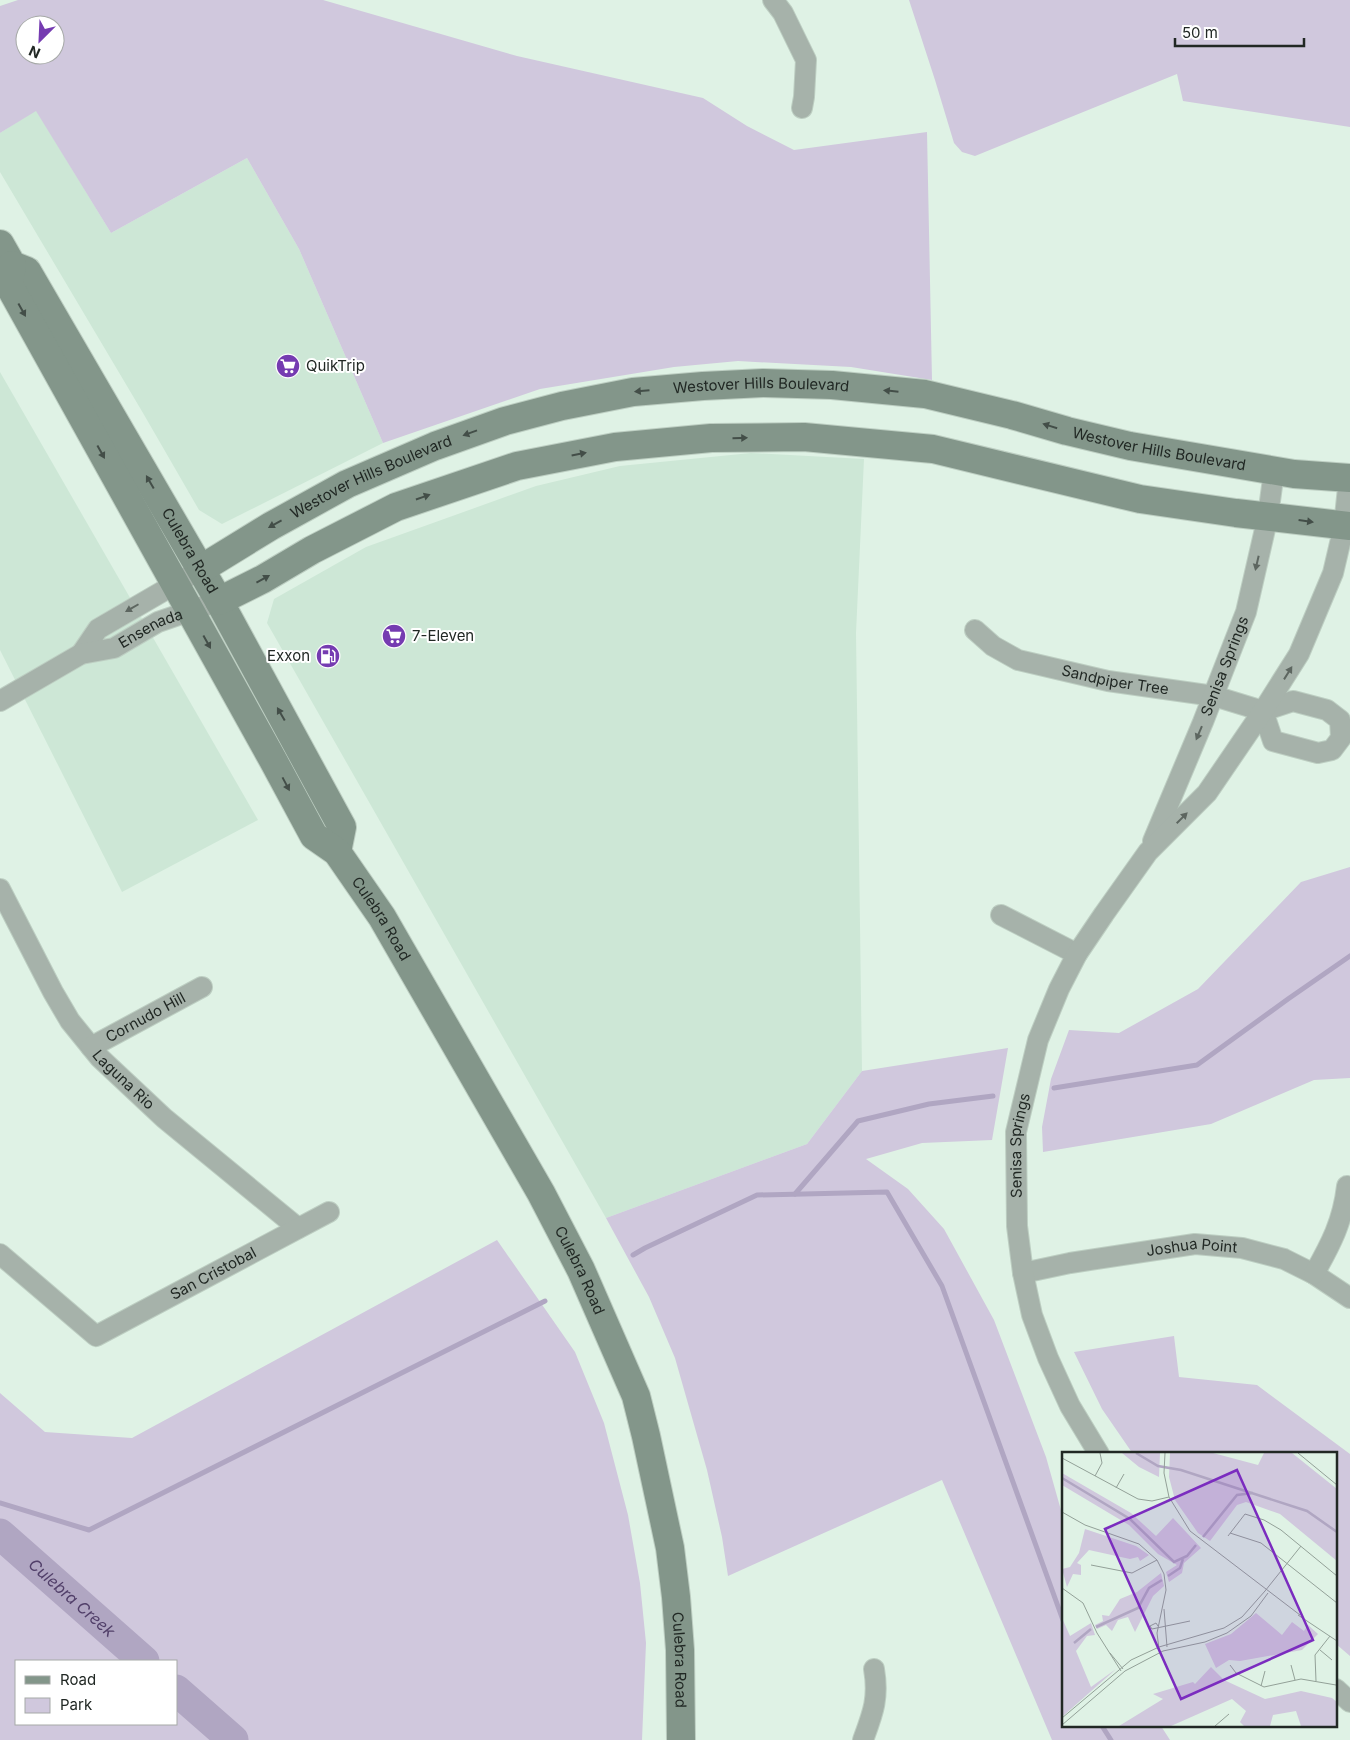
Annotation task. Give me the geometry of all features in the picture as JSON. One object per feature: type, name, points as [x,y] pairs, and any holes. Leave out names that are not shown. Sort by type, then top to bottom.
[{"type":"main road","name":"Culebra Road","points":[[6,255],[27,270],[220,601],[342,827],[337,852]]},
{"type":"main road","name":"Culebra Road","points":[[6,255],[9,285],[314,836],[337,852],[382,917],[542,1193],[581,1270],[636,1396],[670,1548],[680,1650],[681,1740]]},
{"type":"main road","name":"Westover Hills Boulevard","points":[[201,569],[271,526],[347,484],[435,446],[505,421],[562,406],[632,392],[702,386],[763,383],[832,385],[925,394],[1012,414],[1066,431],[1130,446],[1274,471],[1350,478]]},
{"type":"main road","points":[[220,601],[263,579],[312,550],[396,507],[517,466],[615,447],[711,438],[804,436],[933,449],[1140,499],[1347,526]]},
{"type":"main road","points":[[380,469],[396,507]]},
{"type":"street","points":[[773,0],[783,13],[806,60],[802,108]]},
{"type":"street","name":"Senisa Springs","points":[[1148,852],[1214,696],[1246,612],[1268,516],[1274,471]]},
{"type":"street","name":"Senisa Springs","points":[[1098,1452],[1070,1406],[1048,1358],[1032,1315],[1023,1273],[1017,1226],[1016,1132],[1038,1040],[1077,954],[1148,852],[1206,793],[1263,711],[1299,654],[1333,573],[1347,526],[1350,478]]},
{"type":"street","name":"Ensenada","points":[[81,654],[98,628],[201,569]]},
{"type":"street","name":"Ensenada","points":[[0,701],[81,654],[114,648],[158,622],[220,601]]},
{"type":"street","name":"Sandpiper Tree","points":[[975,630],[993,646],[1018,660],[1108,681],[1214,696],[1263,711]]},
{"type":"street","name":"Laguna Rio","points":[[0,889],[53,992],[70,1021],[91,1046],[120,1077],[164,1118],[298,1228]]},
{"type":"street","points":[[1001,915],[1077,954]]},
{"type":"street","name":"Cornudo Hill","points":[[91,1046],[202,987]]},
{"type":"street","points":[[1314,1274],[1335,1238],[1345,1202],[1347,1186]]},
{"type":"street","name":"San Cristobal","points":[[0,1254],[96,1336],[329,1212]]},
{"type":"street","name":"Joshua Point","points":[[1023,1273],[1195,1244],[1242,1248],[1284,1259],[1314,1274],[1350,1298]]},
{"type":"street","points":[[863,1740],[872,1714],[877,1687],[874,1669]]},
{"type":"street","points":[[1338,1691],[1350,1702]]},
{"type":"shaded area","points":[[36,110],[111,233],[247,158],[299,249],[383,443],[222,524],[199,510],[0,172],[0,133]]},
{"type":"shaded area","points":[[0,372],[258,820],[122,892],[0,650]]},
{"type":"shaded area","points":[[751,453],[864,459],[856,633],[862,1071],[807,1144],[606,1218],[267,623],[274,599],[366,547],[536,486],[620,466]]},
{"type":"green space","points":[[18,0],[323,0],[517,56],[703,98],[747,126],[794,150],[927,132],[932,380],[851,367],[738,361],[674,367],[540,389],[383,443],[299,249],[247,158],[111,233],[36,111],[0,133],[0,6]]},
{"type":"green space","points":[[909,0],[1350,0],[1350,127],[1183,101],[1177,74],[975,156],[962,152],[954,143]]},
{"type":"green space","points":[[1350,867],[1350,1078],[1314,1080],[1211,1124],[1043,1152],[1042,1127],[1051,1079],[1069,1030],[1119,1033],[1198,989],[1301,882]]},
{"type":"green space","points":[[1008,1048],[992,1140],[922,1143],[866,1159],[908,1189],[944,1229],[994,1320],[1046,1457],[1062,1514],[1062,1728],[1162,1728],[1170,1740],[1052,1740],[942,1480],[728,1576],[722,1537],[707,1470],[675,1358],[649,1297],[606,1218],[807,1144],[862,1071]]},
{"type":"green space","points":[[497,1240],[575,1352],[604,1423],[628,1515],[640,1583],[646,1643],[642,1740],[0,1740],[0,1393],[45,1432],[132,1438]]},
{"type":"green space","points":[[1174,1336],[1179,1377],[1257,1385],[1350,1454],[1350,1656],[1338,1646],[1338,1452],[1132,1452],[1102,1409],[1074,1352]]},
{"type":"waterway","points":[[1054,1088],[1197,1065],[1350,956]]},
{"type":"waterway","points":[[795,1194],[858,1121],[929,1104],[993,1096]]},
{"type":"waterway","points":[[633,1255],[757,1195],[887,1192],[942,1286],[1062,1617]]},
{"type":"waterway","points":[[0,1503],[89,1530],[545,1301]]},
{"type":"waterway","name":"Culebra Creek","points":[[0,1534],[143,1660]]},
{"type":"waterway","name":"Culebra Creek","points":[[178,1692],[233,1740]]},
{"type":"waterway","points":[[1103,1728],[1111,1740]]},
{"type":"place","name":"QuikTrip","points":[[288,366]]},
{"type":"place","name":"7-Eleven","points":[[394,636]]},
{"type":"place","name":"Exxon","points":[[328,656]]}]
